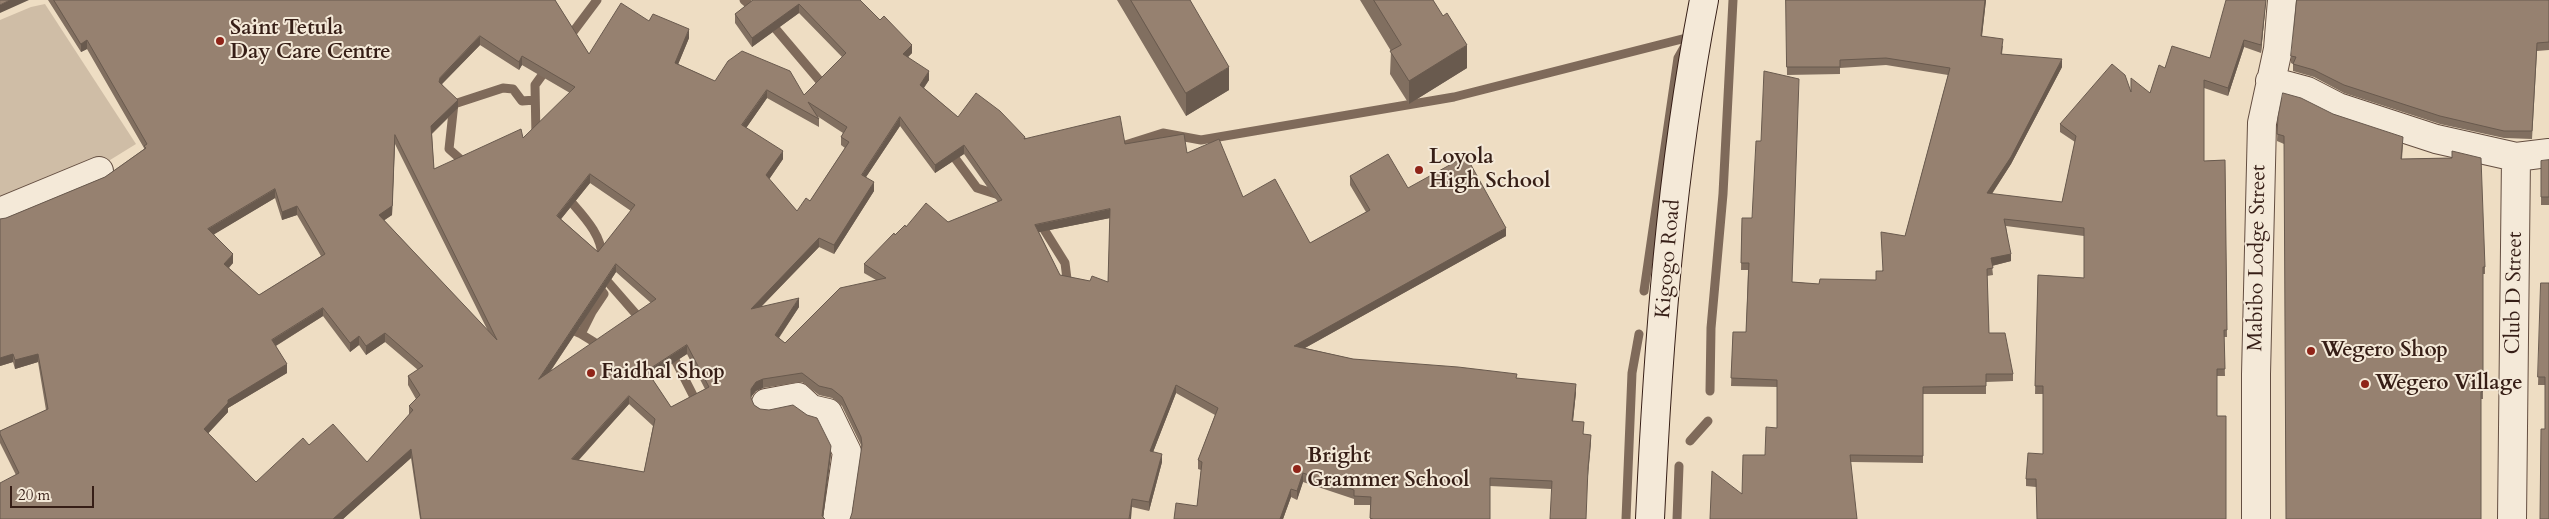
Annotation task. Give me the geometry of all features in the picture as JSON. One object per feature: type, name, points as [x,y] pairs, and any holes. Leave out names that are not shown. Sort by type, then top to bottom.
[{"type":"street","name":"Kigogo Road","points":[[1650,519],[1655,417],[1677,162],[1704,0]]},
{"type":"street","name":"Mabibo Lodge Street","points":[[2256,519],[2256,374],[2262,123],[2278,49],[2282,0]]},
{"type":"street","points":[[2270,81],[2307,91],[2338,107],[2399,128],[2516,157],[2549,153]]},
{"type":"street","name":"Club D Street","points":[[2512,519],[2516,157]]},
{"type":"street","points":[[0,212],[100,171]]},
{"type":"street","points":[[766,403],[798,397],[811,409],[828,413],[847,452],[837,519]]},
{"type":"shaded area","points":[[45,4],[136,144],[76,181],[0,206],[0,20],[31,7]]},
{"type":"building","points":[[0,0],[10,0],[0,5]]},
{"type":"building","points":[[54,0],[555,0],[589,54],[621,3],[649,21],[653,14],[689,29],[675,63],[715,81],[728,61],[742,51],[790,71],[804,95],[846,53],[799,4],[752,38],[735,14],[753,0],[860,0],[880,20],[884,16],[912,45],[903,54],[929,71],[920,85],[958,117],[976,93],[1000,111],[1025,137],[1024,139],[1120,116],[1125,144],[1184,134],[1187,153],[1219,139],[1243,197],[1275,179],[1310,243],[1370,210],[1350,176],[1388,154],[1408,188],[1466,156],[1506,228],[1294,346],[1353,359],[1458,367],[1517,374],[1516,378],[1576,384],[1572,421],[1584,422],[1583,434],[1591,435],[1586,519],[1550,519],[1552,481],[1490,478],[1490,519],[1373,519],[1370,518],[1371,497],[1354,496],[1354,490],[1303,473],[1297,491],[1291,489],[1280,519],[1174,519],[1176,503],[1197,506],[1202,462],[1198,460],[1218,408],[1176,385],[1150,451],[1162,454],[1149,502],[1132,499],[1129,519],[850,519],[862,445],[861,437],[842,397],[832,389],[819,386],[802,373],[763,379],[756,382],[751,389],[751,398],[754,405],[760,409],[769,410],[793,405],[807,415],[817,418],[831,446],[822,516],[825,519],[421,519],[411,449],[333,519],[0,519],[0,483],[19,473],[0,431],[48,409],[38,354],[15,360],[13,354],[0,358],[0,219],[105,177],[146,148],[144,146],[147,144],[87,40],[81,44]],"holes":[[[480,36],[519,62],[522,56],[575,87],[523,138],[521,129],[434,169],[431,126],[458,100],[439,82],[440,78]],[[767,90],[819,119],[808,102],[847,127],[841,137],[849,142],[810,201],[806,198],[797,211],[766,175],[783,151],[742,125]],[[900,117],[935,165],[964,145],[1002,200],[948,222],[926,203],[906,227],[905,225],[895,235],[894,233],[864,264],[886,278],[840,288],[785,343],[775,335],[799,298],[751,309],[819,238],[834,245],[874,182],[862,175]],[[395,135],[497,340],[379,215],[392,206]],[[590,174],[635,205],[598,252],[557,216]],[[275,189],[282,212],[297,206],[325,254],[259,295],[224,264],[233,254],[208,229]],[[1110,209],[1108,282],[1092,276],[1090,281],[1060,275],[1035,225]],[[616,264],[656,299],[539,379]],[[323,308],[350,343],[359,336],[366,346],[385,333],[423,366],[408,376],[420,395],[409,406],[413,410],[367,462],[333,424],[309,445],[303,438],[256,482],[204,429],[228,403],[228,400],[287,364],[272,340]],[[687,345],[709,387],[671,407],[647,371]],[[629,396],[655,419],[644,472],[572,459]]]},
{"type":"building","points":[[1131,0],[1190,0],[1229,67],[1186,93]]},
{"type":"building","points":[[1374,0],[1433,0],[1443,16],[1447,13],[1467,45],[1409,81],[1390,51],[1401,45]]},
{"type":"building","points":[[1786,0],[1985,0],[1981,36],[2003,39],[2001,54],[2062,59],[2011,157],[1987,193],[2062,202],[2076,136],[2060,124],[2112,64],[2125,75],[2131,92],[2131,78],[2150,93],[2159,65],[2165,68],[2172,46],[2210,58],[2226,0],[2266,0],[2261,45],[2244,40],[2228,88],[2204,80],[2204,161],[2225,160],[2227,330],[2224,330],[2225,369],[2217,369],[2217,416],[2226,416],[2226,519],[2037,519],[2036,479],[2026,479],[2028,453],[2043,454],[2043,386],[2035,386],[2038,275],[2084,278],[2084,228],[2004,219],[2011,254],[1991,258],[1993,268],[1987,269],[1989,333],[2005,333],[2013,374],[1986,374],[1986,386],[1923,387],[1923,456],[1850,455],[1857,519],[1710,519],[1712,471],[1742,494],[1743,455],[1765,455],[1766,427],[1777,428],[1777,380],[1731,378],[1733,332],[1746,332],[1749,263],[1741,263],[1742,218],[1752,218],[1756,141],[1761,141],[1764,71],[1799,79],[1792,282],[1819,284],[1820,279],[1876,280],[1876,271],[1883,271],[1881,232],[1905,236],[1950,68],[1886,58],[1840,60],[1840,67],[1787,67]]},
{"type":"building","points":[[2297,0],[2549,0],[2549,42],[2537,43],[2532,131],[2504,131],[2440,116],[2344,85],[2314,70],[2293,64],[2296,57],[2291,56]]},
{"type":"building","points":[[2283,93],[2301,98],[2333,114],[2403,137],[2401,159],[2452,158],[2452,151],[2481,158],[2485,267],[2483,267],[2483,391],[2481,392],[2481,519],[2286,519],[2284,136],[2277,134]]},
{"type":"building","points":[[2549,160],[2549,197],[2541,197],[2541,161]]},
{"type":"building","points":[[2541,283],[2549,283],[2549,519],[2540,519],[2541,429],[2545,429],[2545,377],[2538,377]]},
{"type":"waterway","points":[[567,40],[597,0]]},
{"type":"waterway","points":[[744,0],[757,11]]},
{"type":"waterway","points":[[1710,391],[1711,328],[1723,194],[1733,0]]},
{"type":"waterway","points":[[769,21],[819,80],[830,84]]},
{"type":"waterway","points":[[1122,146],[1163,133],[1201,140],[1454,97],[1690,37]]},
{"type":"waterway","points":[[1644,291],[1678,58],[1686,44]]},
{"type":"waterway","points":[[536,137],[535,85],[548,67]]},
{"type":"waterway","points":[[448,106],[503,88],[513,89],[522,101],[535,100]]},
{"type":"waterway","points":[[454,103],[449,149],[467,165]]},
{"type":"waterway","points":[[949,150],[977,188],[1002,196]]},
{"type":"waterway","points":[[566,196],[595,233],[599,241],[602,259]]},
{"type":"waterway","points":[[1040,223],[1065,263],[1068,287]]},
{"type":"waterway","points":[[601,274],[642,321]]},
{"type":"waterway","points":[[596,283],[604,294],[581,334],[594,342],[597,349]]},
{"type":"waterway","points":[[565,327],[581,334]]},
{"type":"waterway","points":[[1626,519],[1632,373],[1639,334]]},
{"type":"waterway","points":[[671,352],[698,405]]},
{"type":"waterway","points":[[1690,441],[1708,421]]},
{"type":"waterway","points":[[1677,519],[1679,466]]},
{"type":"place","name":"Saint Tetula Day Care Centre","points":[[220,41]]},
{"type":"place","name":"Loyola High School","points":[[1419,170]]},
{"type":"place","name":"Wegero Shop","points":[[2311,351]]},
{"type":"place","name":"Faidhal Shop","points":[[591,373]]},
{"type":"place","name":"Wegero Village","points":[[2365,384]]},
{"type":"place","name":"Bright Grammer School","points":[[1297,469]]}]
